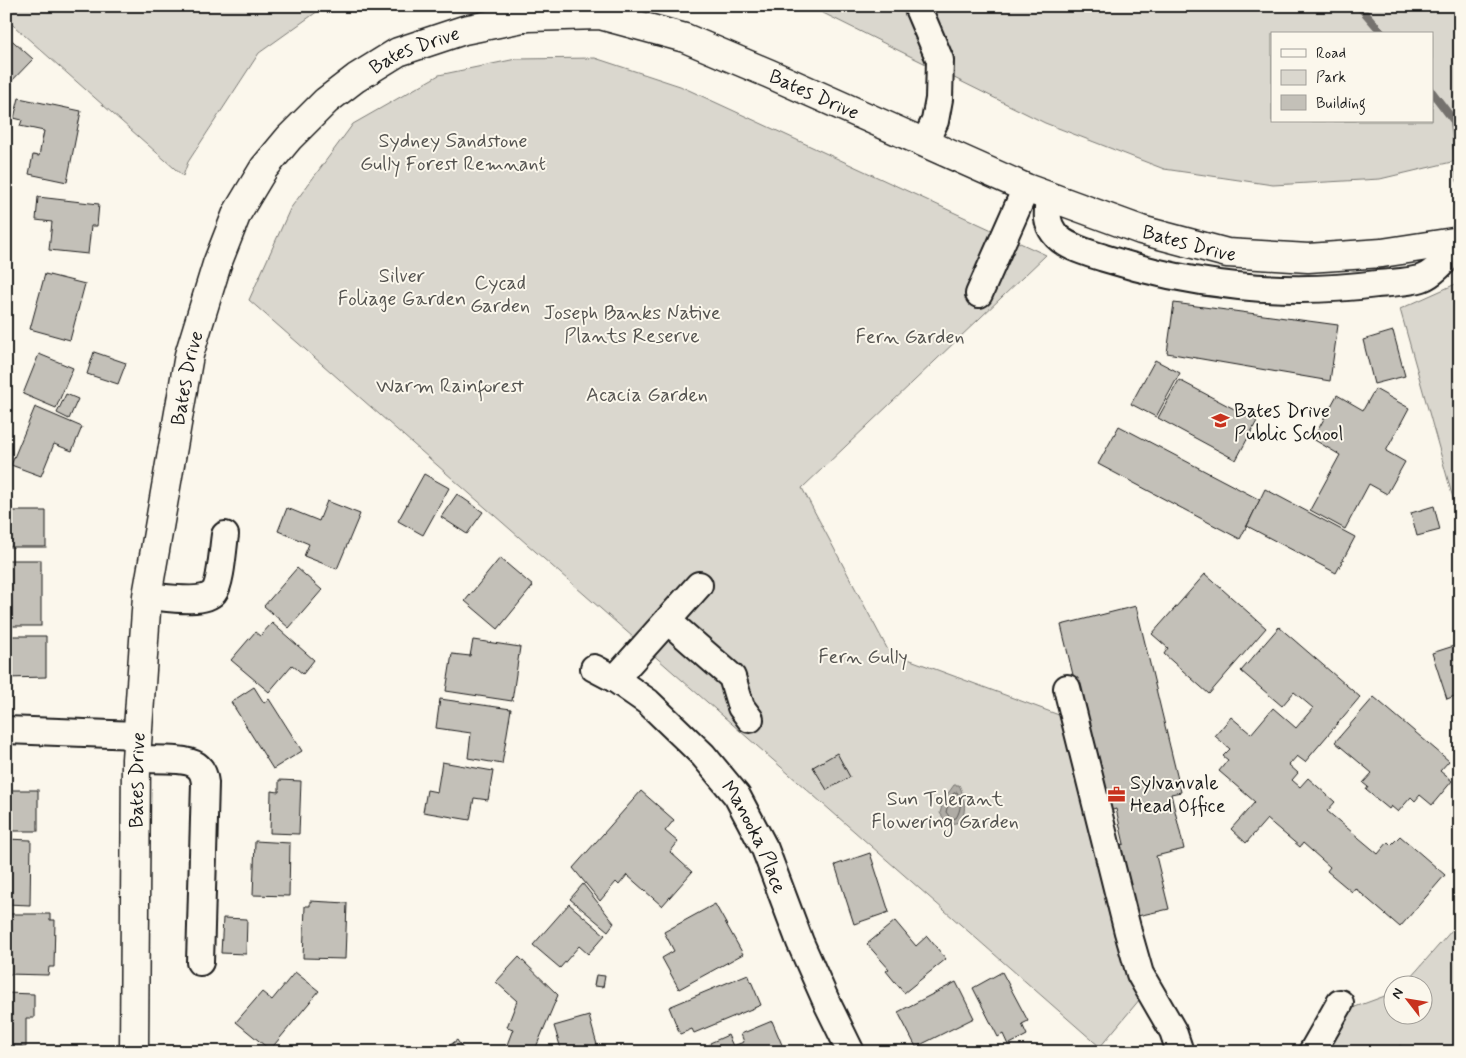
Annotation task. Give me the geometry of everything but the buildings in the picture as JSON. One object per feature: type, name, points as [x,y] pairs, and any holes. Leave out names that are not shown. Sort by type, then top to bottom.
[{"type":"main road","name":"Bates Drive","points":[[134,1052],[136,747],[147,596],[189,355],[217,264],[237,213],[264,168],[326,101],[356,78],[398,52],[464,30],[528,17],[600,15],[685,38],[1037,192],[1141,230],[1227,252],[1308,258],[1382,253],[1460,242]]},
{"type":"street","points":[[916,6],[940,60],[939,99],[935,121],[925,142]]},
{"type":"street","points":[[1037,192],[1047,220],[1055,235],[1078,250],[1142,270],[1235,286],[1305,290],[1361,286],[1423,278],[1446,260],[1460,242]]},
{"type":"street","points":[[978,294],[1037,192]]},
{"type":"street","points":[[147,596],[198,600],[207,597],[214,591],[218,583],[225,535]]},
{"type":"street","points":[[699,585],[668,621],[732,677],[741,707],[750,719]]},
{"type":"street","name":"Manooka Place","points":[[668,621],[605,674],[648,702],[703,755],[736,796],[765,849],[800,942],[851,1052]]},
{"type":"street","points":[[1067,688],[1140,974],[1173,1031],[1180,1052]]},
{"type":"street","points":[[6,730],[136,747],[198,766],[203,773],[205,783],[200,962]]},
{"type":"street","points":[[1312,1052],[1340,1003]]},
{"type":"green space","points":[[6,6],[325,6],[259,53],[188,162],[183,176],[6,19]]},
{"type":"green space","points":[[809,6],[1460,6],[1460,160],[1380,179],[1273,185],[1164,169],[1045,123]]},
{"type":"green space","name":"Joseph Banks Native Plants Reserve","points":[[595,58],[680,86],[1046,255],[802,488],[889,652],[1067,718],[1140,999],[1100,1047],[249,300],[290,209],[353,124],[439,75],[516,59]]},
{"type":"green space","points":[[1460,282],[1460,523],[1400,309]]},
{"type":"green space","points":[[1460,921],[1460,1052],[1409,1052],[1400,1045],[1393,1052],[1322,1052],[1336,1028],[1355,1007],[1384,996],[1384,1026],[1434,1026],[1434,976],[1412,976]]},
{"type":"water","points":[[954,785],[959,785],[963,797],[963,817],[960,821],[947,823],[940,813],[944,799]]},
{"type":"waterway","points":[[1359,6],[1381,32]]},
{"type":"waterway","points":[[1434,95],[1454,121],[1460,179]]},
{"type":"waterway","points":[[1459,213],[1460,209]]},
{"type":"place","name":"Bates Drive Public School","points":[[1220,421]]},
{"type":"place","name":"Sylvanvale Head Office","points":[[1116,794]]},
{"type":"park label","name":"Sydney Sandstone Gully Forest Remnant","points":[[453,152]]},
{"type":"park label","name":"Silver Foliage Garden","points":[[402,286]]},
{"type":"park label","name":"Cycad Garden","points":[[500,294]]},
{"type":"park label","name":"Fern Garden","points":[[910,336]]},
{"type":"park label","name":"Warm Rainforest","points":[[450,385]]},
{"type":"park label","name":"Acacia Garden","points":[[647,394]]},
{"type":"park label","name":"Fern Gully","points":[[863,656]]},
{"type":"park label","name":"Sun Tolerant Flowering Garden","points":[[945,810]]}]
